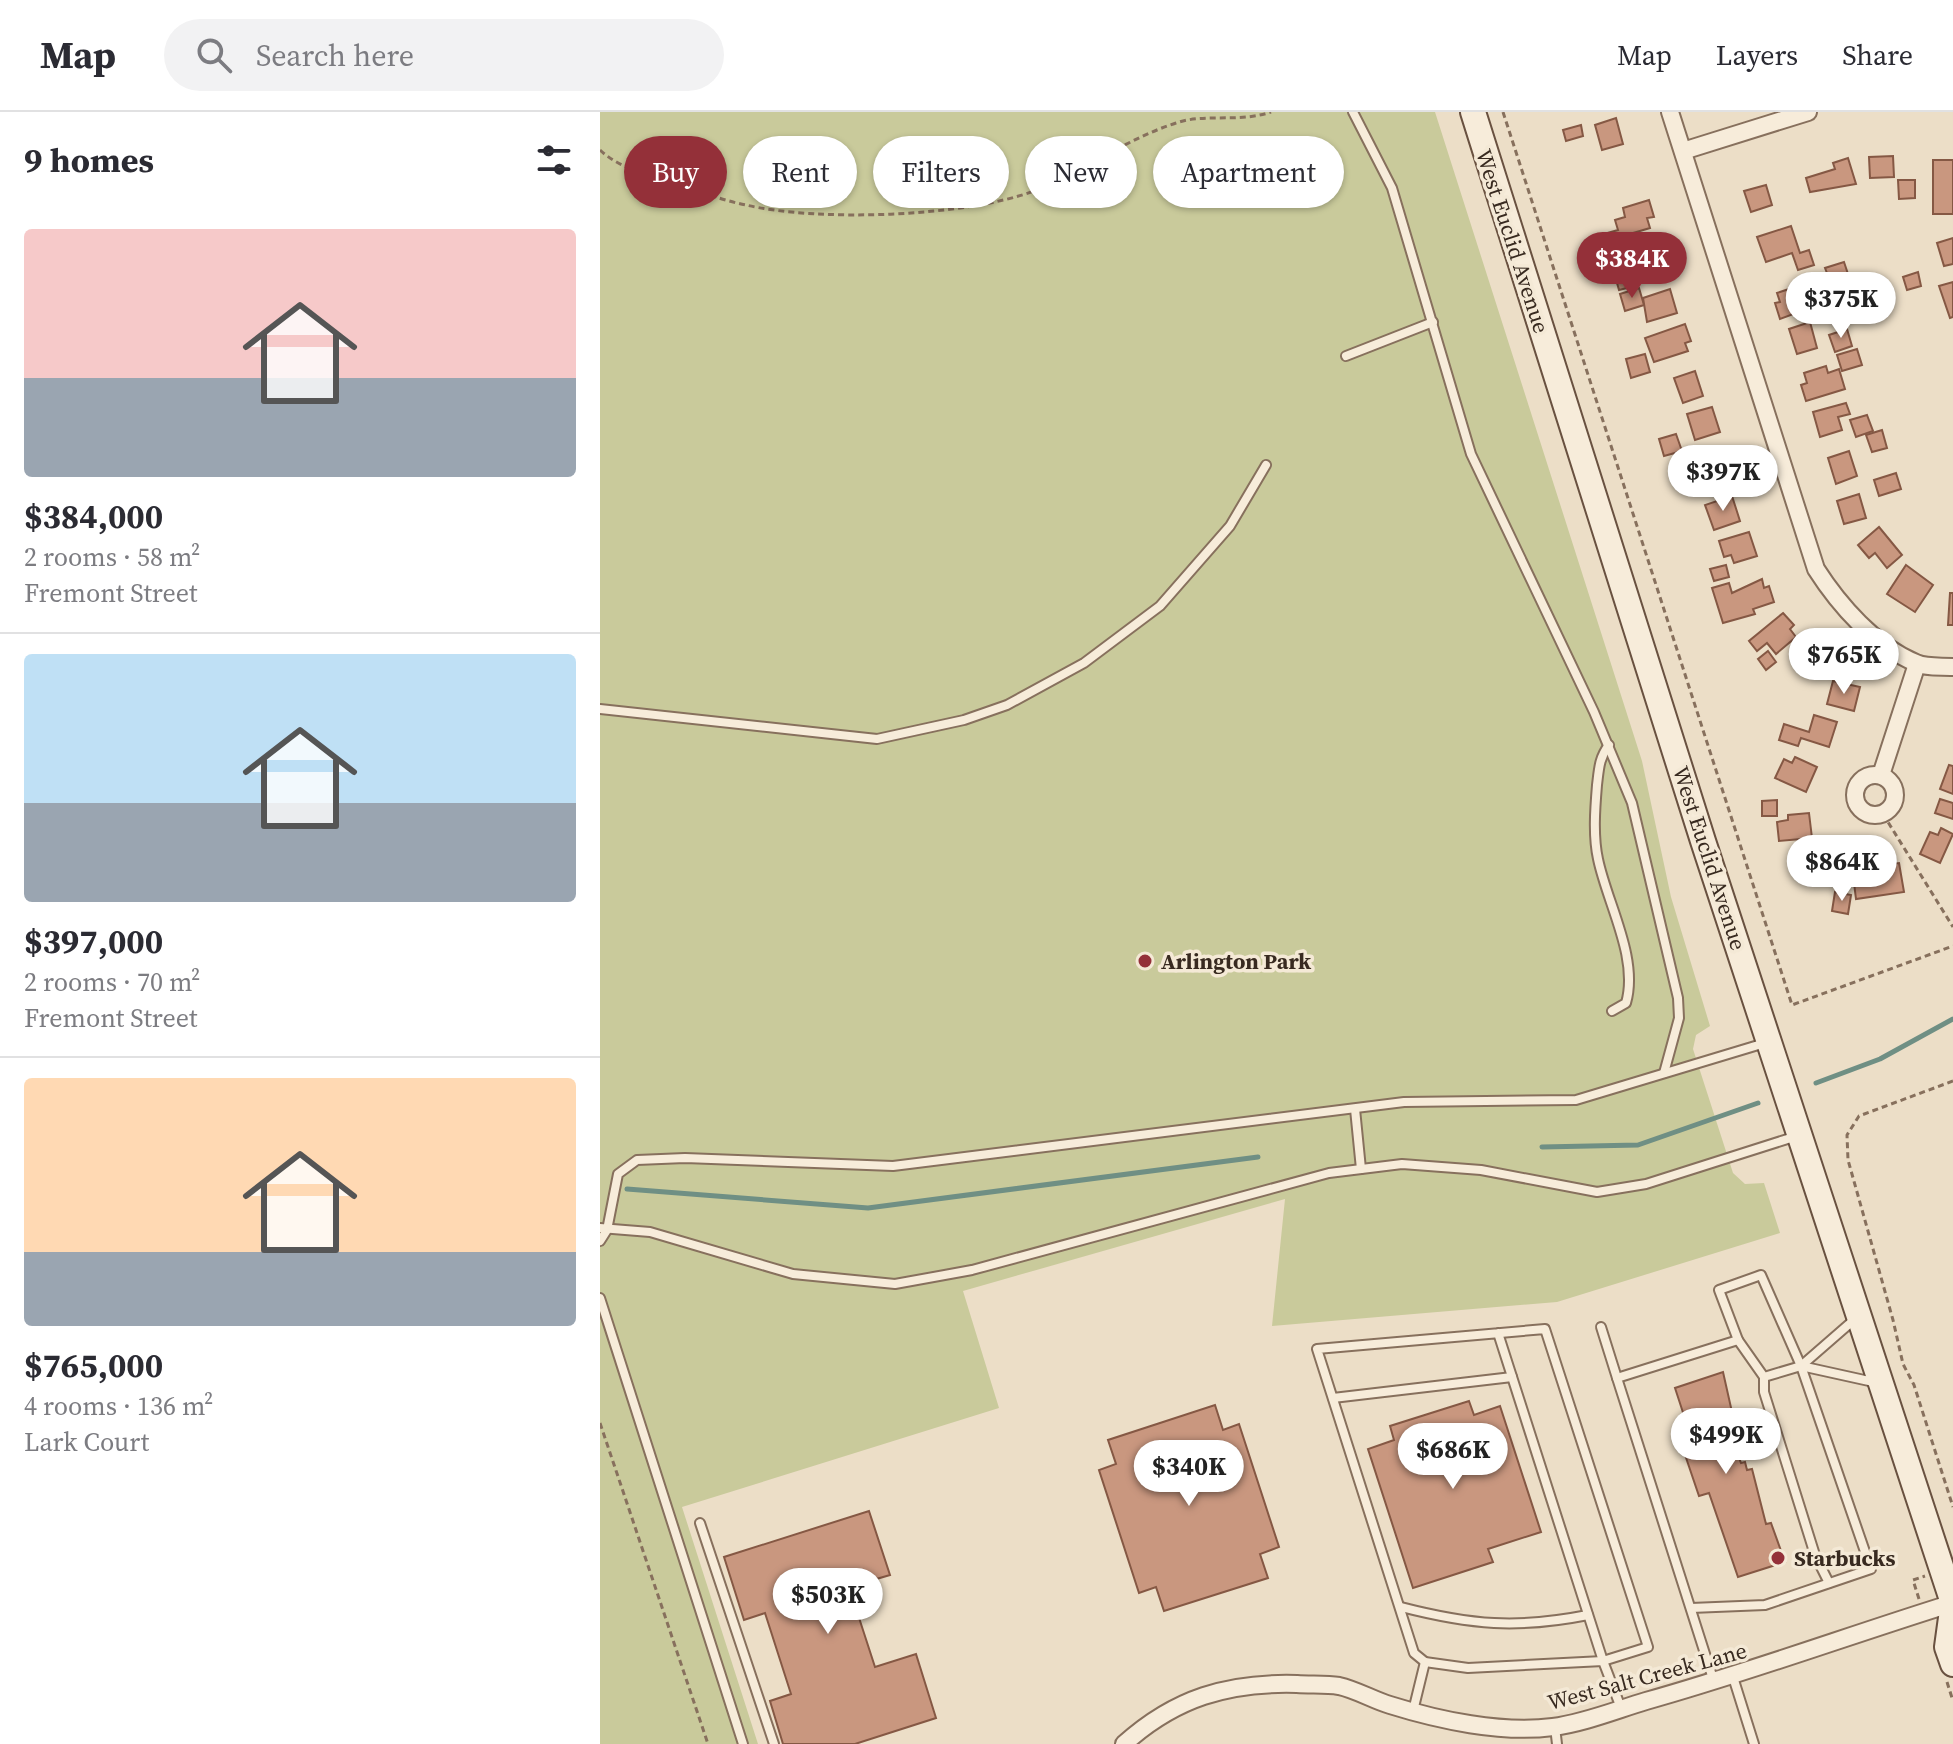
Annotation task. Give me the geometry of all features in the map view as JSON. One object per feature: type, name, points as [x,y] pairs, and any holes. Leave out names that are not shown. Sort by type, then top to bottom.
[{"type":"main road","name":"West Euclid Avenue","points":[[1473,112],[1858,1316],[1953,1603],[1947,1647],[1953,1664]]},
{"type":"street","points":[[1670,112],[1816,569],[1849,612],[1917,664],[1953,667]]},
{"type":"street","points":[[1683,151],[1808,112]]},
{"type":"street","points":[[1881,775],[1917,664]]},
{"type":"street","points":[[1881,775],[1892,783],[1896,797],[1890,809],[1883,814],[1864,812],[1855,796],[1862,779],[1881,775]]},
{"type":"street","name":"West Salt Creek Lane","points":[[1124,1744],[1151,1720],[1226,1687],[1274,1684],[1339,1686],[1413,1711],[1504,1727],[1555,1727],[1733,1677],[1808,1648],[1953,1603]]},
{"type":"lane","points":[[1353,112],[1392,188],[1471,454],[1609,745],[1632,803],[1678,998],[1679,1018],[1664,1073]]},
{"type":"lane","points":[[1346,356],[1433,322]]},
{"type":"lane","points":[[600,709],[877,739],[964,720],[1007,705],[1084,663],[1160,606],[1230,526],[1266,465]]},
{"type":"lane","points":[[1609,745],[1600,756],[1596,795],[1598,857],[1630,989],[1626,1003],[1612,1011]]},
{"type":"lane","points":[[600,1241],[618,1174],[637,1160],[685,1158],[893,1166],[1404,1102],[1576,1100],[1770,1041]]},
{"type":"lane","points":[[1355,1109],[1361,1169]]},
{"type":"lane","points":[[604,1229],[650,1232],[793,1274],[895,1284],[972,1270],[1278,1185],[1361,1169],[1402,1164],[1481,1170],[1597,1192],[1646,1184],[1801,1134]]},
{"type":"lane","points":[[1691,1608],[1765,1605],[1871,1569],[1801,1366],[1761,1275],[1719,1290],[1738,1340],[1764,1377],[1764,1392],[1782,1451],[1815,1555],[1829,1583]]},
{"type":"lane","points":[[600,1298],[743,1744]]},
{"type":"lane","points":[[1764,1377],[1801,1366],[1858,1316]]},
{"type":"lane","points":[[1601,1327],[1714,1682]]},
{"type":"lane","points":[[1545,1329],[1648,1647],[1603,1661],[1468,1668],[1425,1662],[1414,1653],[1317,1349],[1498,1333],[1545,1329]]},
{"type":"lane","points":[[1498,1333],[1603,1661],[1621,1708]]},
{"type":"lane","points":[[1617,1378],[1738,1340]]},
{"type":"lane","points":[[1801,1366],[1880,1383]]},
{"type":"lane","points":[[1333,1398],[1512,1377]]},
{"type":"lane","points":[[700,1523],[774,1744]]},
{"type":"lane","points":[[1401,1607],[1450,1619],[1499,1625],[1536,1625],[1588,1615]]},
{"type":"lane","points":[[1413,1711],[1425,1662]]},
{"type":"lane","points":[[1733,1677],[1754,1744]]},
{"type":"lane","points":[[1555,1727],[1557,1744]]},
{"type":"path","points":[[600,150],[612,161],[626,167],[745,205],[824,213],[899,212],[1000,201],[1034,191],[1178,122],[1250,119],[1271,112]]},
{"type":"path","points":[[1503,112],[1792,1005],[1953,946]]},
{"type":"path","points":[[1883,814],[1953,927]]},
{"type":"path","points":[[1953,1081],[1859,1116],[1847,1135],[1848,1160],[1893,1320],[1893,1334],[1914,1385],[1953,1507]]},
{"type":"path","points":[[600,1423],[708,1744]]},
{"type":"green space","name":"Arlington Park","points":[[600,112],[1435,112],[1642,761],[1671,897],[1710,1026],[1696,1035],[1693,1049],[1733,1173],[1745,1184],[1764,1183],[1780,1233],[1557,1302],[1272,1326],[1285,1199],[963,1291],[999,1408],[682,1507],[758,1744],[600,1744]]},
{"type":"building","points":[[1616,118],[1623,144],[1602,150],[1595,125]]},
{"type":"building","points":[[1581,125],[1583,136],[1566,141],[1563,130]]},
{"type":"building","points":[[1893,156],[1894,177],[1870,178],[1869,157]]},
{"type":"building","points":[[1848,158],[1856,184],[1810,192],[1806,178],[1835,169],[1833,163]]},
{"type":"building","points":[[1933,160],[1953,160],[1953,214],[1933,214]]},
{"type":"building","points":[[1898,180],[1915,180],[1915,198],[1899,199]]},
{"type":"building","points":[[1766,185],[1772,205],[1751,212],[1744,191]]},
{"type":"building","points":[[1649,200],[1654,217],[1647,218],[1650,228],[1623,236],[1625,243],[1608,248],[1604,234],[1618,230],[1615,220],[1625,217],[1623,208]]},
{"type":"building","points":[[1791,226],[1800,253],[1809,250],[1814,265],[1798,270],[1792,253],[1766,262],[1757,237]]},
{"type":"building","points":[[1953,238],[1953,264],[1944,266],[1937,243]]},
{"type":"building","points":[[1655,242],[1663,268],[1641,275],[1637,262],[1627,265],[1623,252]]},
{"type":"building","points":[[1844,262],[1850,280],[1832,286],[1825,268]]},
{"type":"building","points":[[1631,271],[1635,286],[1619,290],[1615,276]]},
{"type":"building","points":[[1918,272],[1921,286],[1907,290],[1903,277]]},
{"type":"building","points":[[1810,282],[1818,305],[1780,319],[1775,303],[1780,302],[1777,293]]},
{"type":"building","points":[[1953,282],[1953,317],[1950,318],[1939,286]]},
{"type":"building","points":[[1639,288],[1644,305],[1625,311],[1620,294]]},
{"type":"building","points":[[1670,289],[1677,313],[1647,322],[1643,298]]},
{"type":"building","points":[[1810,322],[1817,348],[1797,354],[1789,329]]},
{"type":"building","points":[[1685,324],[1691,341],[1685,343],[1688,351],[1654,362],[1645,338]]},
{"type":"building","points":[[1847,329],[1852,346],[1835,352],[1829,335]]},
{"type":"building","points":[[1857,349],[1862,365],[1842,371],[1837,355]]},
{"type":"building","points":[[1645,354],[1650,372],[1631,378],[1626,359]]},
{"type":"building","points":[[1826,366],[1828,373],[1839,369],[1845,389],[1806,401],[1801,385],[1807,383],[1804,373]]},
{"type":"building","points":[[1695,371],[1703,396],[1683,403],[1674,378]]},
{"type":"building","points":[[1846,403],[1850,414],[1838,417],[1842,430],[1820,437],[1813,412]]},
{"type":"building","points":[[1712,407],[1720,432],[1695,440],[1687,414]]},
{"type":"building","points":[[1867,415],[1873,431],[1856,437],[1850,420]]},
{"type":"building","points":[[1882,430],[1887,448],[1872,452],[1866,435]]},
{"type":"building","points":[[1676,434],[1682,451],[1664,456],[1659,439]]},
{"type":"building","points":[[1849,451],[1857,476],[1836,484],[1828,458]]},
{"type":"building","points":[[1722,453],[1725,462],[1730,461],[1735,477],[1688,491],[1682,471],[1699,466],[1697,461]]},
{"type":"building","points":[[1896,473],[1901,489],[1879,496],[1874,480]]},
{"type":"building","points":[[1859,494],[1866,518],[1844,524],[1837,501]]},
{"type":"building","points":[[1732,496],[1740,521],[1714,530],[1705,505]]},
{"type":"building","points":[[1879,527],[1902,555],[1887,568],[1875,553],[1869,558],[1858,545]]},
{"type":"building","points":[[1749,532],[1757,556],[1734,563],[1731,555],[1724,557],[1719,541]]},
{"type":"building","points":[[1726,565],[1729,577],[1714,581],[1710,569]]},
{"type":"building","points":[[1906,565],[1933,585],[1915,612],[1887,594]]},
{"type":"building","points":[[1762,579],[1764,588],[1769,586],[1774,602],[1753,609],[1755,614],[1723,623],[1712,588],[1729,583],[1732,593]]},
{"type":"building","points":[[1950,593],[1953,593],[1953,625],[1948,625]]},
{"type":"building","points":[[1783,613],[1794,625],[1790,629],[1796,637],[1776,654],[1767,643],[1757,651],[1749,641]]},
{"type":"building","points":[[1768,651],[1776,662],[1766,670],[1758,659]]},
{"type":"building","points":[[1833,681],[1860,687],[1854,711],[1827,704]]},
{"type":"building","points":[[1814,715],[1837,722],[1829,747],[1801,738],[1798,746],[1779,740],[1784,724],[1809,732]]},
{"type":"building","points":[[1795,757],[1817,767],[1806,792],[1775,778],[1784,759],[1792,763]]},
{"type":"building","points":[[1949,765],[1953,766],[1953,794],[1940,789]]},
{"type":"building","points":[[1940,799],[1953,803],[1953,819],[1935,813]]},
{"type":"building","points":[[1777,800],[1777,816],[1762,816],[1762,801]]},
{"type":"building","points":[[1809,813],[1812,838],[1779,841],[1777,822],[1788,820],[1788,815]]},
{"type":"building","points":[[1941,828],[1953,834],[1940,863],[1920,854],[1930,832],[1938,835]]},
{"type":"building","points":[[1816,853],[1833,856],[1833,863],[1842,864],[1840,886],[1812,882]]},
{"type":"building","points":[[1899,863],[1904,892],[1856,899],[1854,883],[1875,881],[1874,874],[1884,872],[1883,865]]},
{"type":"building","points":[[1835,892],[1851,895],[1848,914],[1832,911]]},
{"type":"building","points":[[1723,1372],[1734,1421],[1726,1423],[1741,1463],[1745,1462],[1747,1470],[1752,1469],[1766,1524],[1771,1523],[1785,1562],[1738,1577],[1709,1493],[1699,1496],[1679,1437],[1690,1434],[1675,1388]]},
{"type":"building","points":[[1469,1401],[1474,1415],[1500,1406],[1541,1532],[1488,1549],[1493,1562],[1413,1588],[1368,1449],[1394,1440],[1390,1426]]},
{"type":"building","points":[[1215,1405],[1223,1430],[1239,1424],[1279,1547],[1260,1554],[1268,1578],[1164,1611],[1156,1587],[1139,1593],[1099,1470],[1116,1464],[1108,1440]]},
{"type":"building","points":[[869,1511],[890,1575],[849,1587],[875,1667],[916,1654],[936,1718],[855,1744],[783,1744],[770,1701],[791,1694],[765,1613],[744,1620],[724,1557]]},
{"type":"waterway","points":[[1816,1083],[1880,1059],[1953,1019]]},
{"type":"waterway","points":[[1542,1147],[1638,1145],[1758,1103]]},
{"type":"waterway","points":[[627,1189],[868,1208],[1258,1157]]},
{"type":"place","name":"Arlington Park","points":[[1145,961]]},
{"type":"place","name":"Starbucks","points":[[1778,1558]]}]
